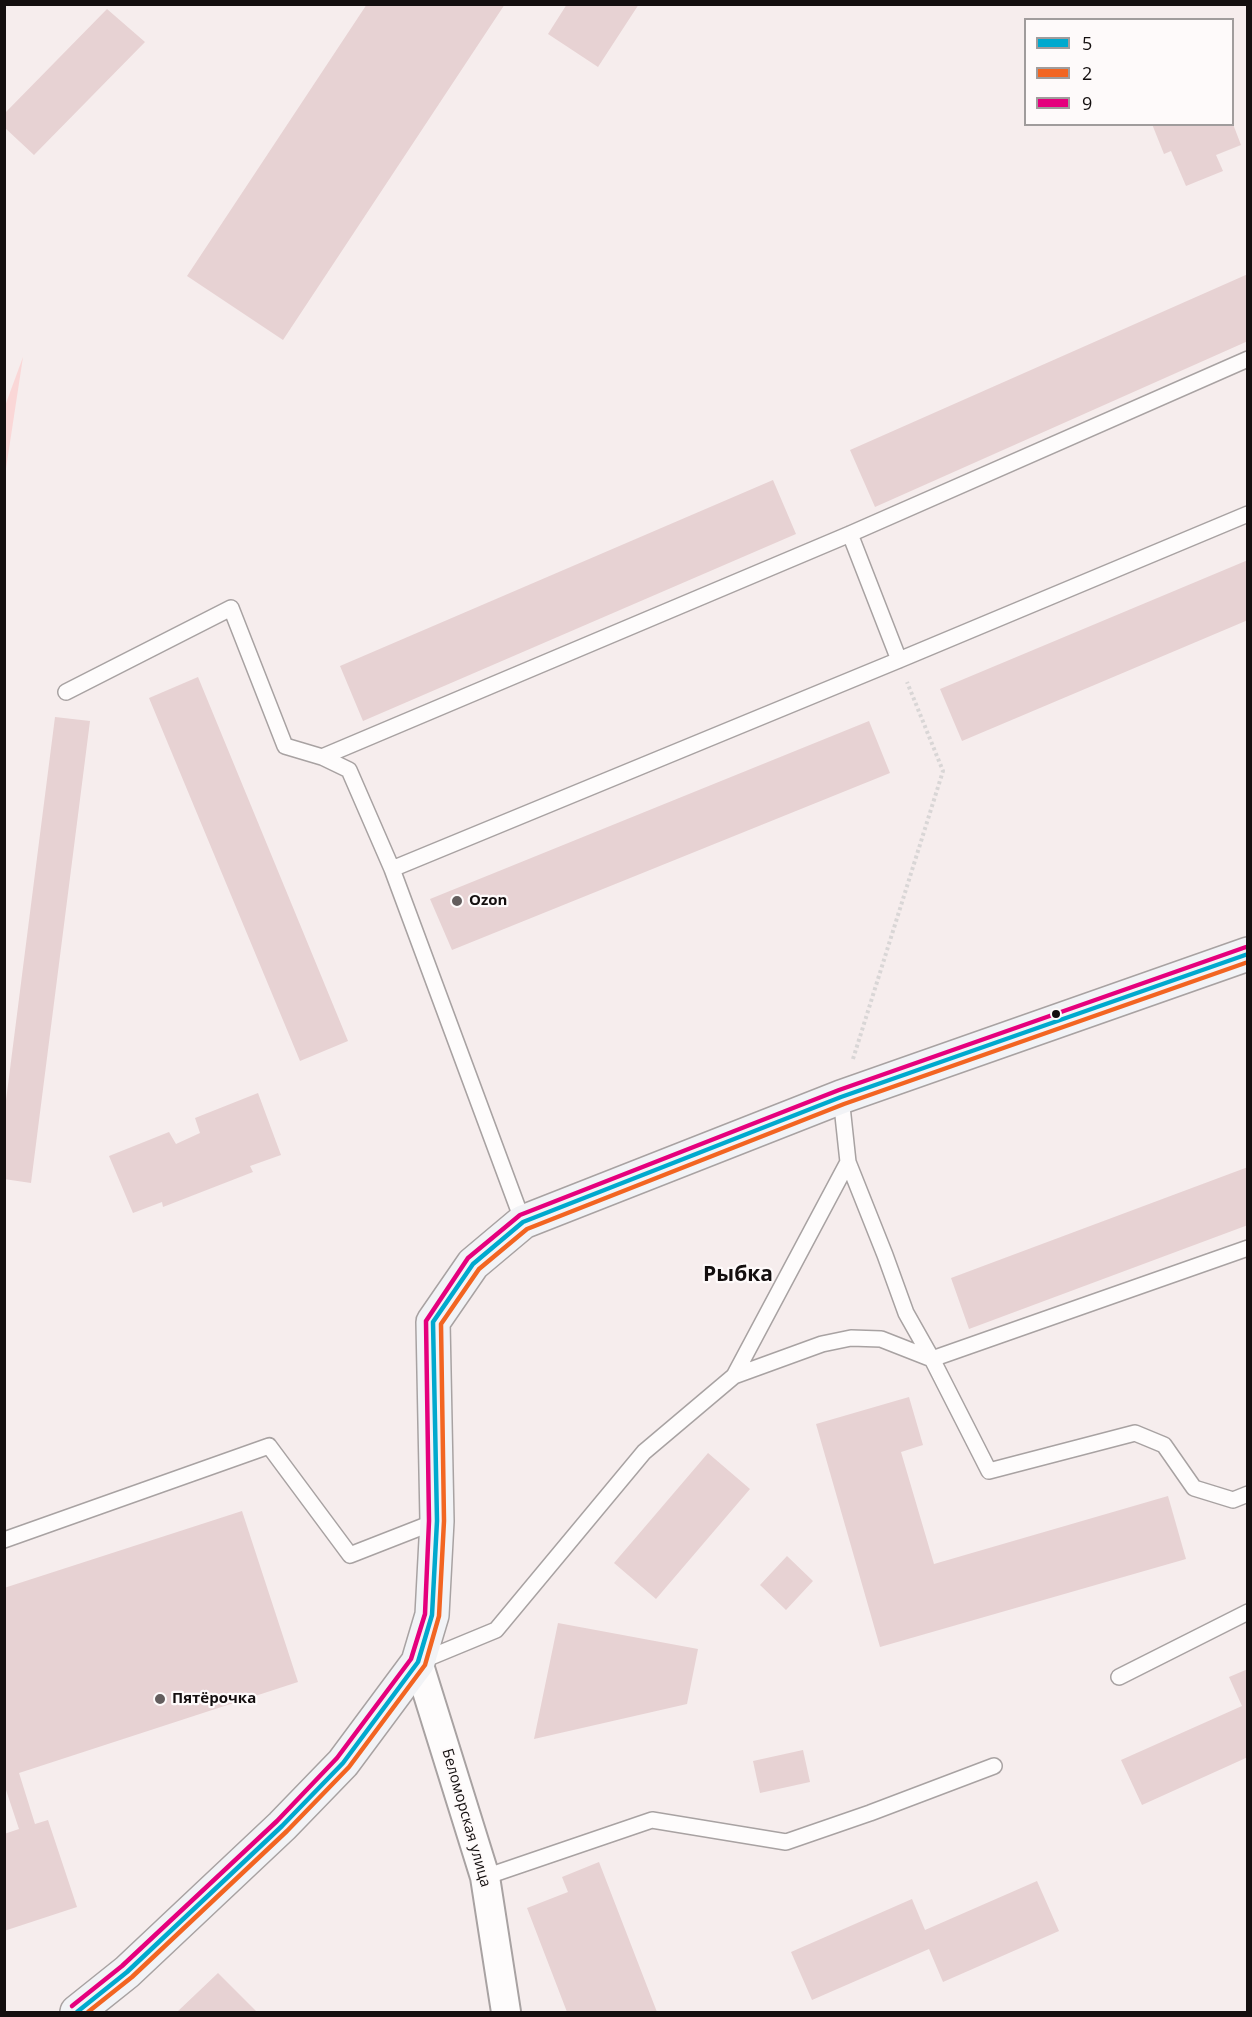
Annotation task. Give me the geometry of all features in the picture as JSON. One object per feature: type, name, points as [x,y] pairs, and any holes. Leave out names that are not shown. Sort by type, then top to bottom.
[{"type":"main road","points":[[77,2013],[127,1972],[290,1818],[343,1762],[418,1662],[432,1615],[437,1521],[433,1322],[473,1264],[523,1222],[841,1097],[1248,954]]},
{"type":"street","name":"Беломорская улица","points":[[418,1662],[485,1878],[506,2013]]},
{"type":"lane","points":[[322,757],[850,534],[1248,359]]},
{"type":"lane","points":[[392,869],[1248,514]]},
{"type":"lane","points":[[850,534],[899,660]]},
{"type":"lane","points":[[66,693],[231,608],[285,746],[322,757],[349,770],[392,869],[523,1222]]},
{"type":"lane","points":[[841,1097],[848,1162],[906,1313],[989,1471],[1135,1433],[1164,1445],[1194,1488],[1233,1500],[1248,1494]]},
{"type":"lane","points":[[734,1376],[848,1162]]},
{"type":"lane","points":[[418,1662],[496,1630],[644,1452],[734,1376],[822,1344],[851,1338],[881,1339],[932,1359],[1248,1248]]},
{"type":"lane","points":[[4,1540],[269,1446],[350,1555],[437,1521]]},
{"type":"lane","points":[[1119,1677],[1248,1612]]},
{"type":"lane","points":[[485,1878],[652,1820],[786,1842],[870,1814],[994,1766]]},
{"type":"path","points":[[841,1097],[943,771],[899,660]]},
{"type":"shaded area","points":[[23,357],[5,475],[5,406]]},
{"type":"building","points":[[367,4],[505,4],[283,340],[187,276]]},
{"type":"building","points":[[567,4],[639,4],[598,67],[548,34]]},
{"type":"building","points":[[107,9],[145,42],[34,155],[4,127],[4,114]]},
{"type":"building","points":[[1153,126],[1234,126],[1241,145],[1216,155],[1223,171],[1186,186],[1171,151],[1164,154]]},
{"type":"building","points":[[1248,274],[1248,341],[875,507],[850,450]]},
{"type":"building","points":[[773,480],[796,534],[363,721],[340,666]]},
{"type":"building","points":[[1248,560],[1248,620],[962,741],[940,689]]},
{"type":"building","points":[[198,677],[348,1041],[300,1061],[149,698]]},
{"type":"building","points":[[55,717],[90,721],[31,1183],[4,1179],[4,1116]]},
{"type":"building","points":[[869,721],[890,773],[452,950],[430,899]]},
{"type":"building","points":[[258,1093],[281,1155],[250,1166],[253,1172],[163,1207],[162,1202],[133,1213],[109,1156],[169,1132],[176,1144],[200,1133],[195,1118]]},
{"type":"building","points":[[1248,1167],[1248,1225],[969,1329],[951,1278]]},
{"type":"building","points":[[909,1397],[923,1445],[901,1452],[934,1564],[1168,1496],[1186,1559],[880,1647],[816,1424]]},
{"type":"building","points":[[708,1453],[750,1489],[656,1599],[614,1563]]},
{"type":"building","points":[[242,1511],[298,1682],[19,1773],[35,1824],[48,1820],[77,1907],[4,1931],[4,1834],[19,1829],[4,1784],[4,1588]]},
{"type":"building","points":[[787,1556],[813,1581],[786,1610],[760,1585]]},
{"type":"building","points":[[558,1623],[698,1649],[687,1704],[534,1739]]},
{"type":"building","points":[[1248,1669],[1248,1757],[1142,1805],[1121,1760],[1242,1706],[1229,1677]]},
{"type":"building","points":[[803,1750],[810,1782],[760,1793],[753,1761]]},
{"type":"building","points":[[599,1862],[657,2012],[567,2012],[527,1908],[568,1892],[562,1877]]},
{"type":"building","points":[[1037,1881],[1059,1931],[943,1982],[929,1949],[812,2000],[791,1952],[912,1899],[925,1930]]},
{"type":"building","points":[[218,1973],[257,2012],[177,2012]]},
{"type":"transit line","name":"9","points":[[72,2006],[122,1966],[277,1821],[337,1758],[411,1659],[425,1614],[429,1521],[426,1321],[468,1258],[520,1215],[839,1090],[1246,947]]},
{"type":"transit line","name":"5","points":[[77,2012],[127,1972],[282,1826],[343,1763],[418,1662],[432,1615],[437,1521],[433,1322],[473,1264],[523,1222],[841,1097],[1248,954]]},
{"type":"transit line","name":"2","points":[[88,2012],[132,1977],[287,1831],[349,1767],[425,1665],[439,1616],[444,1521],[441,1324],[479,1269],[527,1229],[844,1104],[1248,962]]},
{"type":"place","name":"Ozon","points":[[457,901]]},
{"type":"place","name":"Пятёрочка","points":[[160,1699]]},
{"type":"district","name":"Рыбка","points":[[738,1275]]}]
